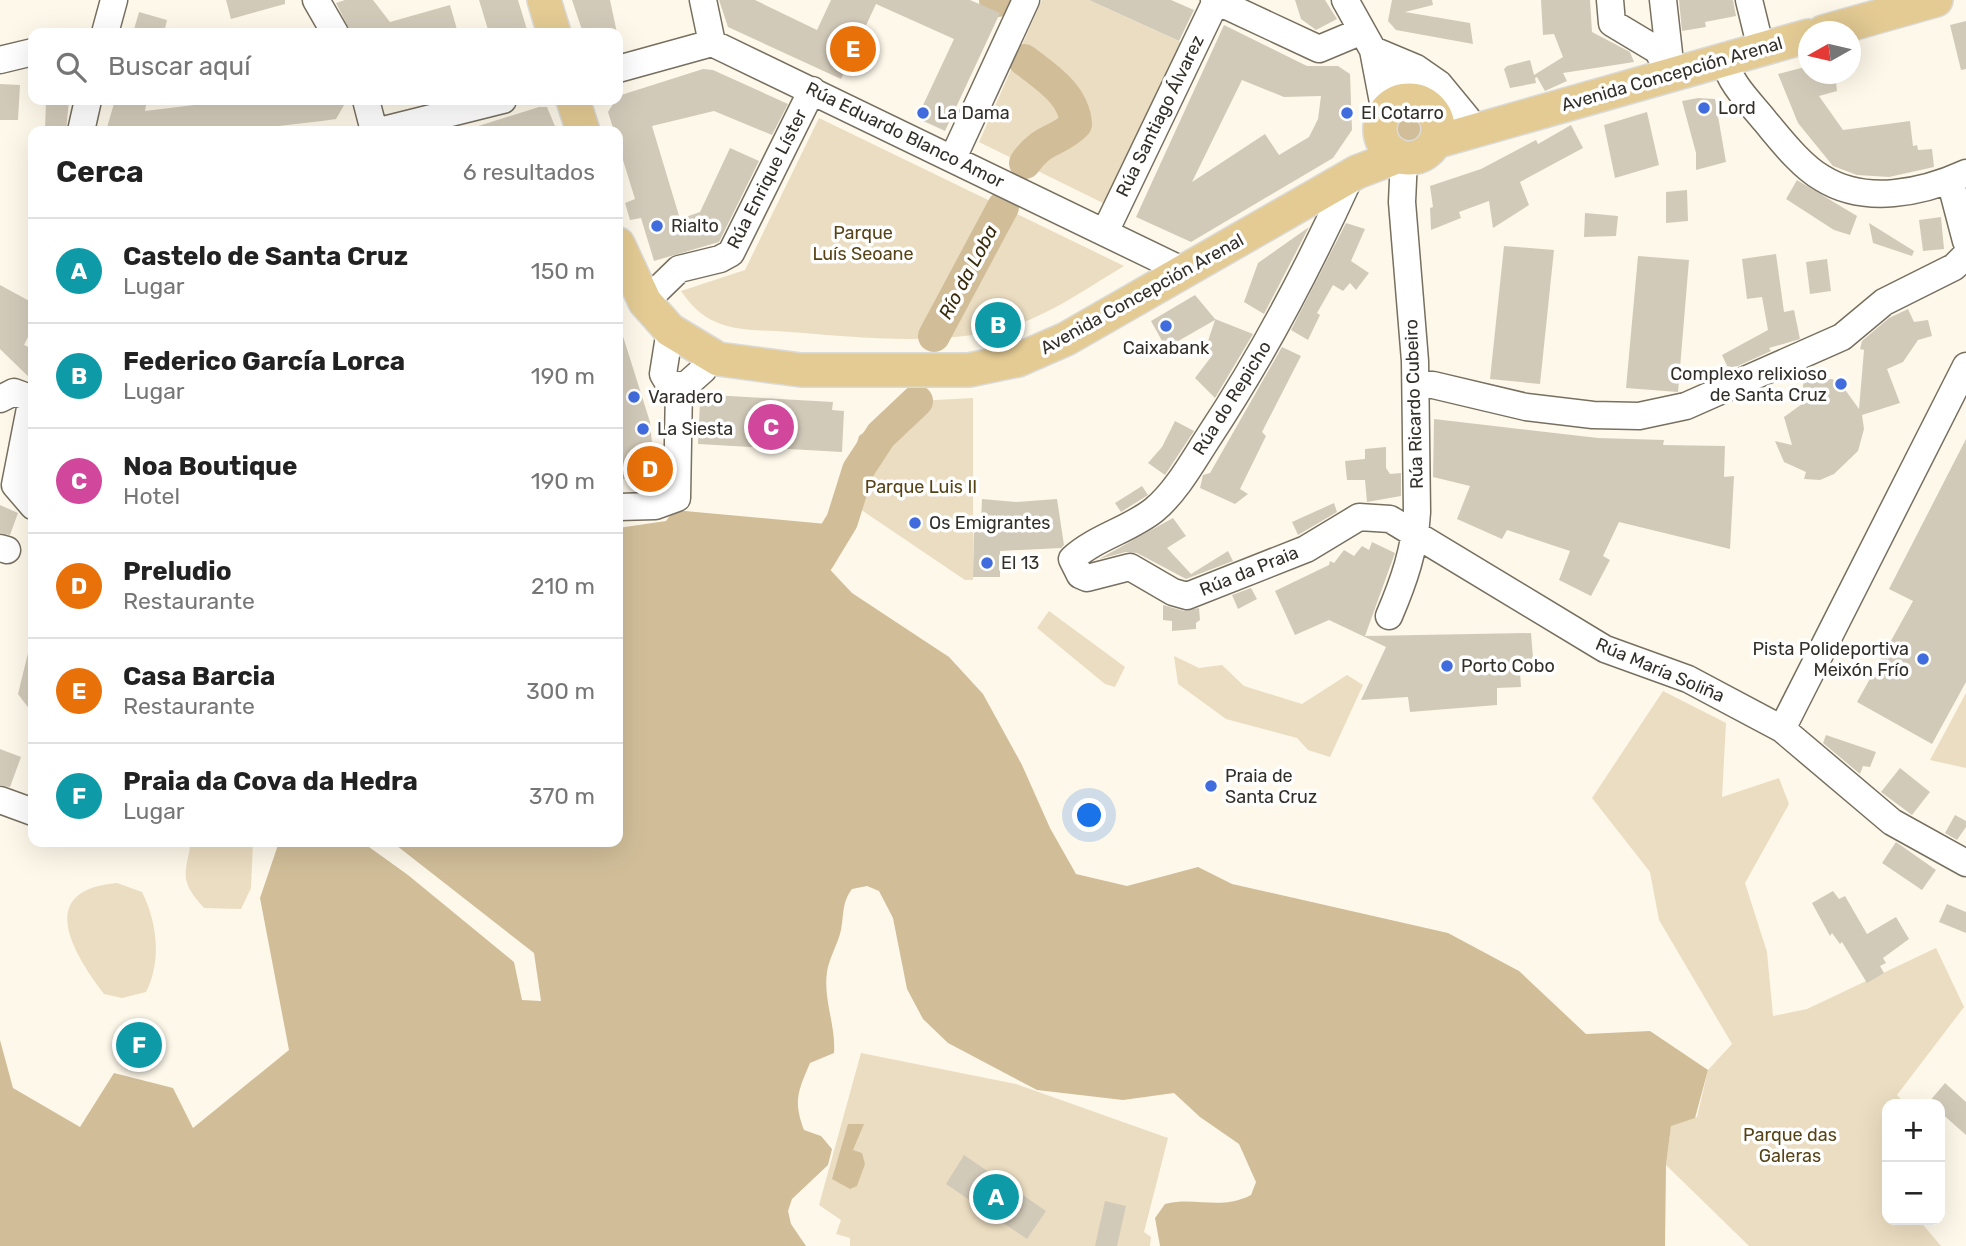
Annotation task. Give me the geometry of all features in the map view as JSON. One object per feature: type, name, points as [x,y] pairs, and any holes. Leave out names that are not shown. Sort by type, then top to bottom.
[{"type":"main road","points":[[544,0],[552,28]]},
{"type":"main road","points":[[1861,21],[1936,0]]},
{"type":"main road","name":"Avenida Concepción Arenal","points":[[623,255],[645,302],[670,330],[718,359],[802,370],[970,370],[994,366],[1018,360],[1066,339],[1357,172],[1406,138],[1671,74],[1798,39]]},
{"type":"main road","points":[[575,105],[581,126]]},
{"type":"street","points":[[316,0],[332,28]]},
{"type":"street","points":[[623,68],[712,43],[703,0]]},
{"type":"street","points":[[953,158],[1026,0]]},
{"type":"street","points":[[1215,0],[1319,49],[1371,45],[1416,68],[1482,121]]},
{"type":"street","name":"Rúa Santiago Álvarez","points":[[1105,232],[1215,0]]},
{"type":"street","points":[[1345,0],[1371,45],[1406,138],[1389,176],[1357,172]]},
{"type":"street","points":[[1610,0],[1612,23],[1657,50],[1671,74]]},
{"type":"street","points":[[1662,0],[1671,74]]},
{"type":"street","points":[[1749,0],[1761,49]]},
{"type":"street","points":[[92,28],[109,17]]},
{"type":"street","name":"Rúa Eduardo Blanco Amor","points":[[712,43],[1186,272]]},
{"type":"street","points":[[0,60],[28,53]]},
{"type":"street","points":[[1724,60],[1729,78],[1774,131],[1819,177],[1840,188],[1882,194],[1958,176],[1966,241]]},
{"type":"street","name":"Rúa Enrique Líster","points":[[645,302],[679,269],[731,253],[812,90]]},
{"type":"street","points":[[81,126],[87,105]]},
{"type":"street","points":[[367,105],[373,126]]},
{"type":"street","points":[[400,126],[483,105]]},
{"type":"street","name":"Rúa Ricardo Cubeiro","points":[[1389,616],[1406,577],[1416,534],[1416,385],[1406,138]]},
{"type":"street","name":"Rúa do Repicho","points":[[1080,575],[1072,559],[1096,541],[1154,510],[1190,466],[1256,362],[1357,172]]},
{"type":"street","points":[[1416,385],[1433,385],[1527,407],[1593,415],[1639,416],[1686,406],[1842,337],[1884,302],[1954,267],[1966,255]]},
{"type":"street","points":[[670,330],[663,374],[669,384],[679,387]]},
{"type":"street","points":[[679,387],[703,370],[710,355]]},
{"type":"street","points":[[1782,729],[1966,366]]},
{"type":"street","points":[[623,507],[655,506],[677,498],[679,387]]},
{"type":"street","points":[[16,393],[15,485],[28,500]]},
{"type":"street","name":"Rúa da Praia","points":[[1080,575],[1087,578],[1130,567],[1173,592],[1187,596],[1306,549],[1359,517],[1390,519],[1416,534]]},
{"type":"street","name":"Rúa María Soliña","points":[[1416,534],[1605,649],[1688,680],[1782,729],[1892,822],[1966,863]]},
{"type":"street","points":[[0,800],[28,809]]},
{"type":"green space","points":[[1042,0],[1089,0],[1185,44],[1107,205],[979,142]]},
{"type":"green space","name":"Parque Luís Seoane","points":[[819,118],[1124,266],[1034,318],[977,334],[924,339],[869,338],[743,329],[705,316],[681,291],[745,270]]},
{"type":"green space","name":"Parque Luis II","points":[[973,398],[973,580],[965,580],[860,509],[859,485],[913,411],[917,401]]},
{"type":"green space","points":[[1049,611],[1125,667],[1115,687],[1105,684],[1037,628]]},
{"type":"green space","points":[[1174,656],[1199,668],[1222,665],[1244,686],[1302,704],[1347,675],[1363,685],[1330,757],[1308,750],[1297,738],[1226,719],[1178,684]]},
{"type":"green space","name":"Parque das Galeras","points":[[1663,691],[1726,723],[1722,797],[1779,778],[1789,804],[1745,883],[1767,952],[1773,1016],[1807,1009],[1936,948],[1964,1007],[1897,1095],[1901,1099],[1882,1099],[1882,1225],[1923,1225],[1941,1246],[1749,1246],[1666,1165],[1671,1125],[1697,1117],[1708,1070],[1732,1044],[1659,920],[1650,872],[1592,798]]},
{"type":"green space","points":[[1966,693],[1966,768],[1930,760]]},
{"type":"green space","points":[[190,847],[253,847],[251,888],[241,909],[204,908],[187,884]]},
{"type":"green space","points":[[117,883],[142,892],[151,916],[156,942],[154,968],[146,992],[122,998],[104,994],[81,960],[72,942],[68,925],[68,910],[76,897],[92,888]]},
{"type":"green space","points":[[861,1053],[1016,1084],[1168,1138],[1144,1232],[1151,1237],[1150,1246],[850,1246],[850,1238],[836,1234],[841,1220],[819,1205]]},
{"type":"shaded area","points":[[1408,115],[1417,119],[1421,128],[1417,137],[1408,141],[1399,137],[1395,128],[1399,119]]},
{"type":"shaded area","points":[[917,401],[913,411],[859,485],[847,478],[859,436],[905,402]]},
{"type":"shaded area","points":[[674,510],[837,525],[820,559],[852,593],[949,657],[983,694],[1076,874],[1127,886],[1198,867],[1232,884],[1448,933],[1519,971],[1586,1034],[1650,1031],[1708,1070],[1695,1118],[1671,1126],[1666,1165],[1665,1246],[1160,1246],[1155,1218],[1165,1204],[1187,1201],[1229,1202],[1251,1195],[1256,1182],[1239,1144],[1200,1117],[1174,1093],[1123,1100],[1037,1090],[948,1043],[923,1019],[907,989],[893,918],[879,891],[867,886],[852,889],[846,899],[840,935],[827,972],[834,1053],[810,1063],[798,1096],[804,1130],[821,1136],[832,1149],[828,1165],[792,1199],[788,1211],[791,1224],[806,1246],[0,1246],[0,1040],[13,1088],[80,1127],[114,1073],[173,1088],[193,1128],[289,1050],[260,898],[277,847],[623,847],[623,527],[666,521]]},
{"type":"shaded area","points":[[848,1124],[864,1124],[853,1150],[862,1153],[865,1164],[857,1186],[850,1189],[832,1179]]},
{"type":"pier","points":[[369,847],[398,847],[534,953],[541,1001],[522,1000],[514,962],[408,875]]},
{"type":"building","points":[[226,0],[285,0],[285,4],[231,19]]},
{"type":"building","points":[[345,0],[373,0],[390,22],[450,5],[457,28],[348,28],[336,3]]},
{"type":"building","points":[[479,0],[518,0],[526,28],[487,28]]},
{"type":"building","points":[[572,0],[610,0],[616,28],[581,28]]},
{"type":"building","points":[[719,0],[755,0],[817,30],[831,0],[970,0],[1000,13],[945,131],[917,118],[954,39],[876,4],[841,79],[728,27]]},
{"type":"building","points":[[1089,0],[1171,0],[1194,10],[1179,41]]},
{"type":"building","points":[[1295,0],[1325,0],[1337,19],[1316,30],[1301,19]]},
{"type":"building","points":[[1392,0],[1432,0],[1433,5],[1405,12],[1470,23],[1473,44],[1396,30],[1388,21]]},
{"type":"building","points":[[1541,0],[1590,0],[1592,32],[1630,52],[1634,62],[1563,73],[1567,81],[1545,91],[1537,77],[1536,83],[1510,88],[1504,69],[1507,66],[1530,60],[1534,75],[1563,57],[1554,34],[1543,35]]},
{"type":"building","points":[[1679,0],[1733,0],[1736,16],[1705,22],[1706,27],[1682,31]]},
{"type":"building","points":[[139,12],[167,20],[165,28],[134,28]]},
{"type":"building","points":[[1966,21],[1966,69],[1961,70],[1950,25]]},
{"type":"building","points":[[1224,25],[1307,66],[1338,66],[1350,74],[1352,130],[1333,158],[1191,242],[1136,217]],"holes":[[[1242,80],[1284,97],[1321,96],[1318,119],[1309,137],[1279,155],[1265,134],[1192,182]]]},
{"type":"building","points":[[703,69],[713,70],[788,104],[772,135],[714,111],[652,126],[680,219],[700,212],[730,148],[759,161],[719,242],[654,261],[641,218],[630,220],[625,203],[635,199],[623,160],[623,126],[612,126],[608,112],[612,105],[623,105],[623,94]]},
{"type":"building","points":[[1798,69],[1798,84],[1836,84],[1837,91],[1819,96],[1843,130],[1910,121],[1913,146],[1917,145],[1918,150],[1932,149],[1934,167],[1889,177],[1857,175],[1833,166],[1798,123],[1778,74]]},
{"type":"building","points":[[0,84],[20,85],[18,120],[0,120]]},
{"type":"building","points":[[1715,99],[1726,162],[1696,170],[1696,153],[1682,101]]},
{"type":"building","points":[[46,105],[69,105],[66,126],[45,126]]},
{"type":"building","points":[[114,105],[146,105],[145,111],[194,105],[344,105],[336,119],[278,126],[107,126]]},
{"type":"building","points":[[539,107],[547,107],[555,126],[478,126]]},
{"type":"building","points":[[1647,112],[1659,165],[1615,178],[1604,125]]},
{"type":"building","points":[[1571,125],[1583,148],[1520,182],[1529,205],[1493,228],[1489,201],[1459,212],[1461,218],[1431,230],[1430,208],[1433,207],[1430,186],[1481,169],[1536,140],[1538,144]]},
{"type":"building","points":[[1797,180],[1857,216],[1850,235],[1834,230],[1786,199]]},
{"type":"building","points":[[1687,190],[1688,221],[1666,223],[1666,192]]},
{"type":"building","points":[[1585,213],[1618,216],[1616,236],[1584,237]]},
{"type":"building","points":[[1941,217],[1944,249],[1923,251],[1919,220]]},
{"type":"building","points":[[1346,223],[1365,229],[1351,261],[1369,273],[1356,290],[1350,283],[1343,291],[1333,285],[1317,313],[1320,315],[1308,340],[1291,330]]},
{"type":"building","points":[[1869,223],[1914,251],[1912,256],[1873,243]]},
{"type":"building","points":[[1309,227],[1264,314],[1244,302],[1258,263]]},
{"type":"building","points":[[1504,246],[1554,250],[1540,384],[1490,379]]},
{"type":"building","points":[[1776,254],[1784,312],[1794,310],[1800,339],[1769,348],[1771,351],[1729,370],[1722,355],[1768,330],[1762,297],[1747,299],[1742,259]]},
{"type":"building","points":[[1638,256],[1689,260],[1678,392],[1626,388]]},
{"type":"building","points":[[1827,259],[1831,291],[1810,294],[1806,262]]},
{"type":"building","points":[[0,285],[28,300],[28,337],[24,345],[28,347],[28,376],[0,349]]},
{"type":"building","points":[[1195,295],[1215,319],[1253,334],[1215,398],[1195,378],[1211,357],[1204,353],[1215,320],[1166,348],[1151,321]]},
{"type":"building","points":[[1908,309],[1914,322],[1928,320],[1932,336],[1918,340],[1903,362],[1887,369],[1900,403],[1862,415],[1864,429],[1858,451],[1834,474],[1820,480],[1804,479],[1806,472],[1784,462],[1775,441],[1792,445],[1784,417],[1802,404],[1804,371],[1815,380],[1832,379],[1841,384],[1859,409],[1864,350],[1860,349],[1862,341],[1889,318]]},
{"type":"building","points":[[623,336],[650,422],[655,475],[640,477],[640,484],[627,484],[626,479],[623,479]]},
{"type":"building","points":[[1282,347],[1301,356],[1262,432],[1266,436],[1240,489],[1248,494],[1235,504],[1200,488],[1203,475],[1210,473]]},
{"type":"building","points":[[712,395],[833,402],[832,410],[844,411],[842,452],[698,444],[700,402],[711,403]]},
{"type":"building","points":[[1434,419],[1598,438],[1664,440],[1663,445],[1725,446],[1724,477],[1734,476],[1730,549],[1619,522],[1603,556],[1610,560],[1591,596],[1559,580],[1570,551],[1507,530],[1502,539],[1457,519],[1470,486],[1433,477]]},
{"type":"building","points":[[1175,421],[1194,431],[1165,475],[1148,463],[1162,447]]},
{"type":"building","points":[[1966,439],[1966,682],[1932,744],[1857,702],[1913,601],[1889,589]]},
{"type":"building","points":[[1386,447],[1386,468],[1390,474],[1401,473],[1401,496],[1367,502],[1365,480],[1347,480],[1345,461],[1365,459],[1365,449]]},
{"type":"building","points":[[1142,486],[1148,495],[1121,512],[1115,503]]},
{"type":"building","points":[[982,499],[1016,502],[1057,499],[1064,545],[1061,548],[1000,551],[1000,577],[973,577],[974,520],[981,520]]},
{"type":"building","points":[[1334,503],[1337,512],[1298,535],[1292,522]]},
{"type":"building","points":[[0,505],[18,513],[10,535],[0,533]]},
{"type":"building","points":[[1173,518],[1186,536],[1167,548],[1191,574],[1228,551],[1233,561],[1186,579],[1137,553],[1126,552],[1099,559]]},
{"type":"building","points":[[1372,542],[1395,553],[1365,636],[1531,633],[1534,670],[1520,672],[1521,687],[1497,688],[1497,705],[1410,712],[1408,697],[1361,700],[1386,647],[1329,620],[1295,635],[1275,591],[1329,565],[1330,561],[1334,563],[1344,550],[1354,556],[1362,546],[1369,550]]},
{"type":"building","points":[[1251,588],[1257,599],[1238,609],[1232,595]]},
{"type":"building","points":[[1163,605],[1184,611],[1199,608],[1200,620],[1196,623],[1196,629],[1172,631],[1172,621],[1163,620]]},
{"type":"building","points":[[28,653],[28,707],[18,694]]},
{"type":"building","points":[[1826,735],[1876,752],[1870,767],[1863,766],[1860,774],[1823,743]]},
{"type":"building","points":[[0,749],[21,757],[10,787],[0,785]]},
{"type":"building","points":[[1900,768],[1930,792],[1912,815],[1881,792]]},
{"type":"building","points":[[1955,815],[1966,821],[1966,827],[1957,840],[1945,833]]},
{"type":"building","points":[[1896,842],[1936,870],[1922,890],[1882,863]]},
{"type":"building","points":[[1833,891],[1839,899],[1845,896],[1867,934],[1896,917],[1909,939],[1883,958],[1886,963],[1880,966],[1884,973],[1867,983],[1842,942],[1840,944],[1832,933],[1830,936],[1812,903]]},
{"type":"building","points":[[1947,904],[1966,912],[1966,933],[1939,922]]},
{"type":"building","points":[[1945,1083],[1966,1102],[1966,1135],[1945,1116],[1945,1099],[1932,1099]]},
{"type":"building","points":[[964,1155],[1046,1211],[1027,1239],[946,1184]]},
{"type":"building","points":[[1105,1201],[1126,1206],[1117,1246],[1095,1246]]},
{"type":"waterway","name":"Río da Loba","points":[[1024,60],[1049,79],[1064,95],[1074,113],[1076,124],[1044,144],[1025,163]]},
{"type":"waterway","name":"Río da Loba","points":[[934,336],[1003,207]]},
{"type":"waterway","name":"Río da Loba","points":[[819,559],[842,521],[858,470],[881,435],[917,401]]},
{"type":"place","name":"Casa Barcia","points":[[853,49]]},
{"type":"place","name":"Lord","points":[[1704,108]]},
{"type":"place","name":"La Dama","points":[[923,113]]},
{"type":"place","name":"El Cotarro","points":[[1347,113]]},
{"type":"place","name":"Rialto","points":[[657,226]]},
{"type":"place","name":"Federico García Lorca","points":[[998,325]]},
{"type":"place","name":"Caixabank","points":[[1166,326]]},
{"type":"place","name":"Complexo relixioso de Santa Cruz","points":[[1841,384]]},
{"type":"place","name":"Varadero","points":[[634,397]]},
{"type":"place","name":"Noa Boutique","points":[[771,427]]},
{"type":"place","name":"La Siesta","points":[[643,429]]},
{"type":"place","name":"Preludio","points":[[650,469]]},
{"type":"place","name":"Os Emigrantes","points":[[915,523]]},
{"type":"place","name":"El 13","points":[[987,563]]},
{"type":"place","name":"Pista Polideportiva Meixón Frío","points":[[1923,659]]},
{"type":"place","name":"Porto Cobo","points":[[1447,666]]},
{"type":"place","name":"Praia de Santa Cruz","points":[[1211,786]]},
{"type":"place","name":"Praia da Cova da Hedra","points":[[139,1045]]},
{"type":"place","name":"Castelo de Santa Cruz","points":[[996,1197]]}]
